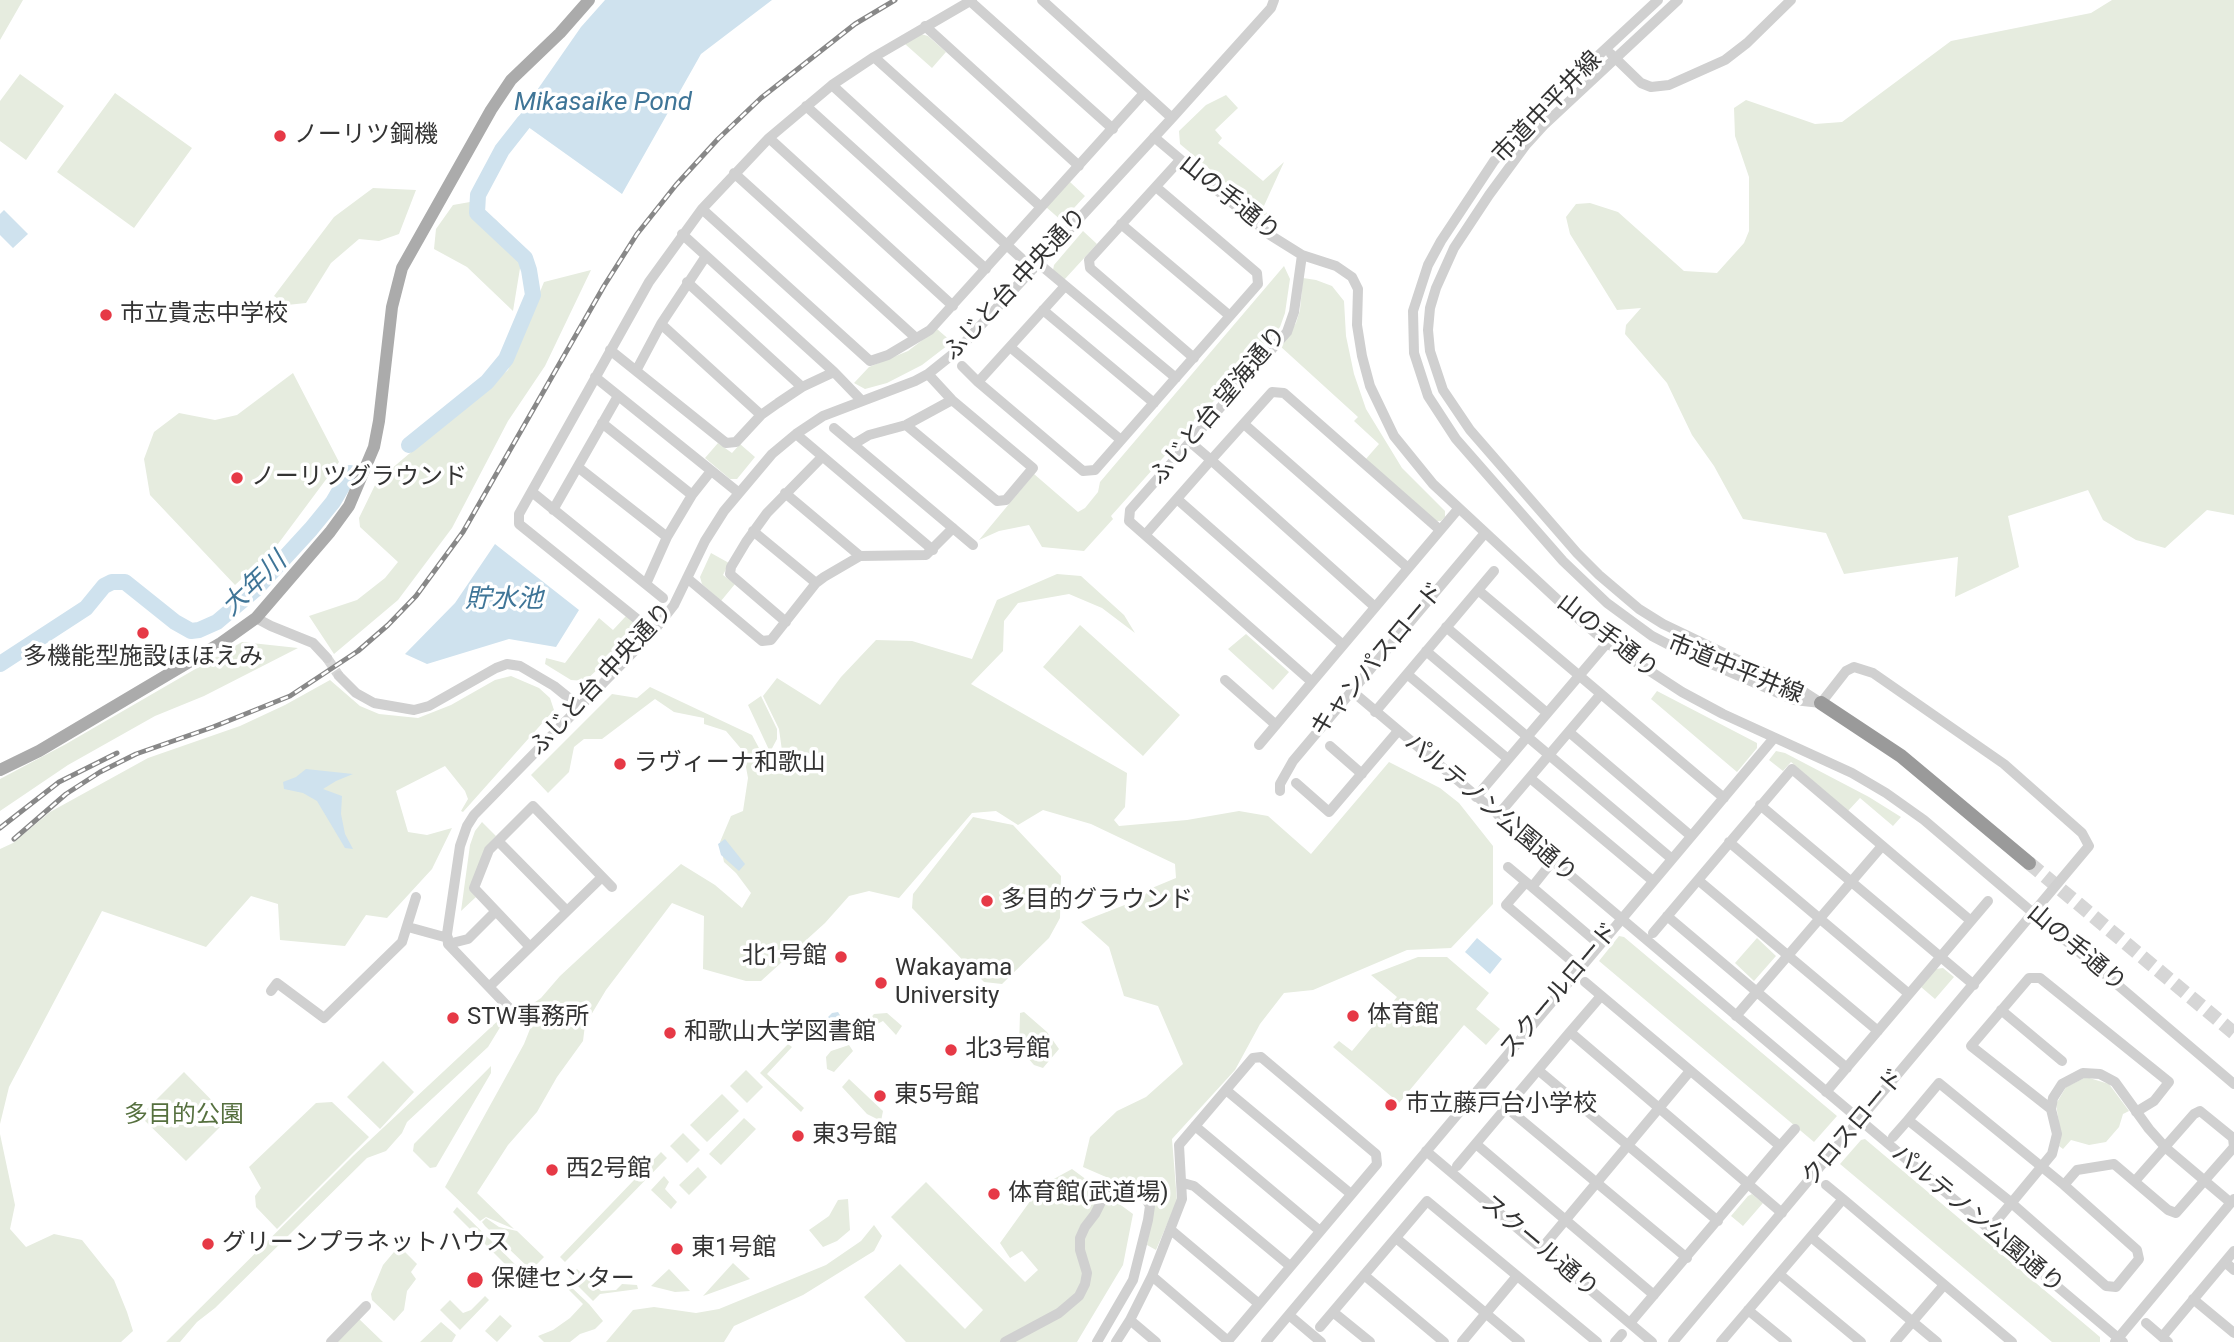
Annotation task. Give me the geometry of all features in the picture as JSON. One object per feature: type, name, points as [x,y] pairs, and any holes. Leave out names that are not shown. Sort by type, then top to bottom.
[{"type":"highway","points":[[1821,703],[1900,757],[2029,863]]},
{"type":"main road","points":[[0,770],[39,751],[221,643],[256,618],[330,532],[349,506],[366,469],[379,421],[392,307],[402,268],[504,90],[589,0]]},
{"type":"street","points":[[1042,0],[1172,118]]},
{"type":"street","name":"山の手通り","points":[[1274,0],[1270,8],[1154,137],[1270,235],[1302,255],[1336,266],[1352,277],[1357,289],[1357,325],[1362,356],[1370,386],[1394,436],[1416,464],[1458,508],[1607,643],[1682,692],[1852,773],[1886,793],[1924,820],[2234,1084]]},
{"type":"street","name":"市道中平井線","points":[[1658,0],[1511,139],[1441,241],[1424,276],[1413,311],[1412,332],[1419,375],[1427,396],[1456,439],[1563,561],[1607,603],[1653,636],[1689,655],[1794,700],[1821,703]]},
{"type":"street","name":"市道中平井線","points":[[1678,0],[1545,124],[1489,194],[1454,248],[1436,288],[1430,308],[1430,351],[1443,390],[1462,420],[1577,553],[1619,593],[1639,609],[1689,638],[1801,690],[1821,703]]},
{"type":"street","points":[[1606,48],[1641,83],[1651,87],[1670,85],[1725,60],[1747,43],[1791,0]]},
{"type":"street","points":[[653,632],[519,524],[519,514],[649,282],[682,234],[734,173],[769,138],[832,85],[925,26],[971,1],[1113,129]]},
{"type":"street","points":[[925,26],[1079,166]]},
{"type":"street","points":[[874,57],[1041,207]]},
{"type":"street","points":[[832,85],[1007,246],[1065,286],[1176,378]]},
{"type":"street","points":[[702,209],[870,361],[888,355],[930,330],[1144,93]]},
{"type":"street","points":[[806,106],[986,269]]},
{"type":"street","name":"ふじと台 中央通り","points":[[448,941],[460,846],[467,826],[483,806],[653,632],[674,605],[705,541],[739,493],[772,454],[796,434],[831,412],[889,392],[928,374],[958,350],[1154,137]]},
{"type":"street","points":[[769,138],[953,306]]},
{"type":"street","points":[[1180,160],[1089,260],[1090,268],[1194,358]]},
{"type":"street","points":[[734,173],[916,338]]},
{"type":"street","points":[[962,366],[1083,471],[1095,470],[1258,284],[1257,274],[1156,187]]},
{"type":"street","points":[[1121,225],[1230,316]]},
{"type":"street","points":[[682,234],[834,372],[862,401]]},
{"type":"street","name":"ふじと台 望海通り","points":[[1145,535],[1129,521],[1130,510],[1287,332],[1294,312],[1302,255]]},
{"type":"street","points":[[636,371],[661,324],[706,256]]},
{"type":"street","points":[[687,282],[802,387]]},
{"type":"street","points":[[978,382],[1065,286]]},
{"type":"street","points":[[1043,310],[1154,403]]},
{"type":"street","points":[[661,324],[761,415]]},
{"type":"street","points":[[1010,347],[1121,440]]},
{"type":"street","points":[[610,350],[726,443],[736,442],[761,415],[802,387],[834,372]]},
{"type":"street","points":[[906,425],[997,501],[1006,500],[1032,468],[952,400],[928,374]]},
{"type":"street","points":[[595,377],[739,493]]},
{"type":"street","points":[[1312,682],[1145,535],[1272,392],[1284,393],[1440,530]]},
{"type":"street","points":[[554,510],[618,396]]},
{"type":"street","points":[[854,444],[869,435],[906,425],[952,400]]},
{"type":"street","points":[[602,423],[692,495]]},
{"type":"street","points":[[1244,424],[1408,568]]},
{"type":"street","points":[[834,428],[973,545]]},
{"type":"street","points":[[796,434],[933,550]]},
{"type":"street","points":[[1190,442],[1375,607]]},
{"type":"street","points":[[786,622],[730,574],[731,567],[753,531],[785,493],[822,457]]},
{"type":"street","points":[[579,468],[667,537]]},
{"type":"street","points":[[646,584],[667,537],[692,495],[711,471]]},
{"type":"street","points":[[532,492],[663,598]]},
{"type":"street","points":[[785,493],[860,556]]},
{"type":"street","points":[[1177,499],[1343,645]]},
{"type":"street","points":[[1259,745],[1458,508]]},
{"type":"street","points":[[687,579],[762,641],[771,640],[816,583],[860,556],[926,555],[953,528]]},
{"type":"street","points":[[753,531],[816,583]]},
{"type":"street","name":"キャンパスロード","points":[[1280,791],[1280,783],[1293,761],[1485,533]]},
{"type":"street","points":[[1375,712],[1494,571]]},
{"type":"street","points":[[1478,590],[1724,798]]},
{"type":"street","points":[[256,618],[313,643],[327,658]]},
{"type":"street","points":[[1446,627],[1547,713]]},
{"type":"street","points":[[1476,797],[1607,643]]},
{"type":"street","points":[[1426,650],[1672,859]]},
{"type":"street","points":[[339,676],[356,694],[374,704],[414,710],[429,706],[507,664],[520,666],[554,686],[580,708]]},
{"type":"street","name":"クロスロード","points":[[1673,1342],[2087,850],[2088,843],[2082,833],[2004,764],[1873,673],[1854,667],[1846,671],[1821,703]]},
{"type":"street","points":[[1407,674],[1508,759]]},
{"type":"street","points":[[1225,680],[1276,724]]},
{"type":"street","points":[[1498,816],[1600,695]]},
{"type":"street","name":"パルテノン公園通り","points":[[1359,697],[2118,1341]]},
{"type":"street","points":[[1296,783],[1329,812],[1398,731]]},
{"type":"street","points":[[1569,732],[1691,836]]},
{"type":"street","name":"スクールロード","points":[[1266,1342],[1774,738]]},
{"type":"street","points":[[1330,746],[1362,774]]},
{"type":"street","points":[[1653,933],[1792,769],[1971,920]]},
{"type":"street","points":[[1530,778],[1653,881]]},
{"type":"street","points":[[1760,805],[1974,985]]},
{"type":"street","points":[[530,947],[474,888],[489,850],[533,806],[612,887]]},
{"type":"street","points":[[498,841],[567,911]]},
{"type":"street","points":[[1729,842],[1909,994]]},
{"type":"street","points":[[1736,1016],[1882,846]]},
{"type":"street","points":[[1552,862],[1529,884],[1503,903],[1580,968]]},
{"type":"street","points":[[1508,867],[1600,945]]},
{"type":"street","points":[[489,987],[602,877]]},
{"type":"street","points":[[1698,880],[1878,1031]]},
{"type":"street","points":[[271,990],[278,983],[324,1018],[402,942],[416,897]]},
{"type":"street","points":[[1826,1092],[1988,901]]},
{"type":"street","points":[[408,927],[448,941],[468,939],[496,911]]},
{"type":"street","points":[[1667,916],[1847,1068]]},
{"type":"street","points":[[448,941],[512,1011]]},
{"type":"street","points":[[2051,1109],[1971,1045],[2029,978],[2040,978],[2169,1082],[2154,1101],[2136,1112]]},
{"type":"street","points":[[1585,982],[1780,1146]]},
{"type":"street","points":[[1457,1166],[1601,996]]},
{"type":"street","points":[[2001,1010],[2062,1061]]},
{"type":"street","points":[[1570,1032],[1783,1213]]},
{"type":"street","points":[[1116,1342],[1152,1276],[1182,1199],[1179,1145],[1253,1058],[1261,1057],[1376,1154],[1377,1164],[1228,1341],[1152,1276]]},
{"type":"street","points":[[1538,1070],[1718,1221]]},
{"type":"street","points":[[1542,1248],[1690,1071]]},
{"type":"street","points":[[1989,1230],[2055,1149],[2057,1133],[2051,1109],[2053,1098],[2062,1084],[2077,1075],[2092,1073],[2107,1076],[2115,1082],[2166,1148],[2233,1201],[2118,1341]]},
{"type":"street","points":[[1893,1137],[1908,1119],[1939,1083],[2064,1185],[2137,1250],[2139,1259],[2116,1287],[2106,1286],[1908,1119]]},
{"type":"street","points":[[1226,1090],[1351,1194]]},
{"type":"street","points":[[1507,1108],[1686,1258]]},
{"type":"street","points":[[2064,1185],[2077,1170],[2114,1164],[2168,1210],[2176,1213],[2234,1147],[2233,1138],[2200,1111],[2194,1114],[2135,1181]]},
{"type":"street","points":[[1195,1126],[1320,1231]]},
{"type":"street","points":[[1630,1324],[1795,1129]]},
{"type":"street","points":[[1476,1144],[1654,1295]]},
{"type":"street","name":"スクール通り","points":[[1426,1151],[1652,1342]]},
{"type":"street","points":[[1183,1183],[1194,1186],[1290,1266]]},
{"type":"street","points":[[1826,1185],[2012,1342]]},
{"type":"street","points":[[1005,1342],[1059,1313],[1079,1296],[1087,1273],[1080,1250],[1084,1227],[1095,1214],[1107,1190],[1113,1187],[1125,1188],[1145,1197],[1150,1206],[1148,1220],[1133,1280],[1099,1341]]},
{"type":"street","points":[[1721,1342],[1843,1199]]},
{"type":"street","points":[[1320,1327],[1427,1201],[1597,1342]]},
{"type":"street","points":[[1171,1230],[1259,1304]]},
{"type":"street","points":[[1811,1237],[1937,1342]]},
{"type":"street","points":[[1396,1238],[1520,1342]]},
{"type":"street","points":[[2146,1323],[2165,1339],[2193,1299],[2234,1251]]},
{"type":"street","points":[[2225,1262],[2234,1270]]},
{"type":"street","points":[[1779,1273],[1861,1342]]},
{"type":"street","points":[[1364,1275],[1444,1342]]},
{"type":"street","points":[[1462,1342],[1517,1276]]},
{"type":"street","points":[[1895,1342],[1944,1285]]},
{"type":"street","points":[[2193,1299],[2234,1334],[2229,1342]]},
{"type":"street","points":[[331,1342],[366,1306]]},
{"type":"street","points":[[1748,1310],[1787,1342]]},
{"type":"street","points":[[1333,1311],[1370,1342]]},
{"type":"street","points":[[1289,1315],[1321,1342]]},
{"type":"street","points":[[1130,1320],[1156,1342]]},
{"type":"green space","points":[[0,0],[23,0],[0,40]]},
{"type":"green space","points":[[2112,0],[2234,0],[2234,515],[2207,510],[2165,548],[2136,540],[2103,520],[2088,490],[2008,516],[2019,567],[1955,597],[1958,557],[1844,574],[1826,533],[1743,519],[1714,466],[1692,435],[1667,383],[1625,334],[1626,325],[1641,308],[1617,310],[1570,234],[1566,217],[1576,204],[1590,203],[1618,212],[1684,271],[1717,273],[1744,243],[1749,231],[1749,177],[1735,136],[1734,108],[1746,100],[1815,124],[1842,122],[1951,41],[2091,13]]},
{"type":"green space","points":[[921,34],[928,36],[946,52],[932,68],[905,44]]},
{"type":"green space","points":[[20,74],[64,106],[26,160],[0,141],[0,101]]},
{"type":"green space","points":[[115,93],[192,148],[134,228],[57,172]]},
{"type":"green space","points":[[1226,95],[1238,108],[1215,130],[1222,138],[1218,143],[1263,181],[1284,162],[1263,208],[1276,225],[1180,144],[1179,131],[1206,105]]},
{"type":"green space","points":[[1070,182],[1085,196],[1062,221],[1046,207]]},
{"type":"green space","points":[[373,188],[416,190],[399,234],[379,241],[359,239],[331,263],[306,303],[287,305],[274,296],[334,217]]},
{"type":"green space","points":[[470,202],[496,220],[523,250],[513,311],[467,267],[434,249],[436,229],[453,205]]},
{"type":"green space","points":[[1083,231],[1097,244],[1064,280],[1053,270],[1054,265]]},
{"type":"green space","points":[[1284,266],[1290,279],[1280,327],[1111,516],[1113,519],[1084,551],[1042,547],[1029,525],[999,531],[979,540],[1034,474],[1078,512],[1085,508],[1098,492],[1100,482]]},
{"type":"green space","points":[[591,270],[545,366],[508,421],[452,528],[398,600],[334,654],[309,616],[357,600],[385,578],[398,562],[360,527],[359,518],[377,481],[508,370],[544,282]]},
{"type":"green space","points":[[1303,278],[1332,286],[1344,301],[1346,336],[1354,374],[1366,409],[1402,468],[1445,511],[1445,517],[1441,521],[1434,521],[1365,460],[1379,444],[1354,421],[1358,417],[1280,346],[1296,323]]},
{"type":"green space","points":[[937,329],[952,342],[922,365],[887,383],[865,389],[854,383],[869,367],[908,351]]},
{"type":"green space","name":"ノーリツグラウンド","points":[[293,373],[339,462],[275,548],[235,585],[150,495],[144,459],[154,432],[179,413],[215,420],[237,415]]},
{"type":"green space","points":[[718,443],[732,453],[740,444],[755,457],[737,479],[730,479],[705,458]]},
{"type":"green space","points":[[711,553],[729,563],[723,575],[735,584],[721,601],[702,584],[700,577]]},
{"type":"green space","points":[[1057,574],[1081,576],[1124,615],[1135,633],[1102,608],[1069,594],[1018,603],[1004,621],[1003,651],[971,684],[1127,773],[1125,807],[1114,820],[1119,826],[1187,820],[1239,811],[1268,816],[1311,854],[1389,762],[1440,788],[1459,803],[1493,846],[1493,904],[1451,948],[1407,950],[1313,990],[1284,993],[1260,1024],[1235,1070],[1172,1139],[1177,1201],[1156,1250],[1147,1245],[1153,1208],[1152,1197],[1083,1167],[1090,1137],[1117,1111],[1146,1097],[1183,1064],[1158,1006],[1124,996],[1109,947],[1081,922],[1140,899],[1152,888],[1176,878],[1175,864],[1091,824],[1043,810],[1018,825],[996,811],[972,813],[899,898],[869,891],[849,896],[825,923],[761,981],[746,981],[703,969],[704,916],[672,903],[606,990],[585,1025],[583,1041],[557,1077],[537,1112],[508,1145],[477,1193],[514,1229],[486,1217],[480,1221],[445,1187],[524,1044],[530,1029],[530,1018],[525,1009],[541,998],[560,976],[681,864],[715,885],[742,908],[751,893],[724,862],[720,842],[731,816],[743,811],[748,778],[743,751],[726,731],[704,724],[704,718],[674,712],[655,699],[602,739],[584,739],[574,747],[569,772],[548,793],[531,775],[612,694],[637,698],[650,687],[752,735],[773,774],[783,758],[779,729],[763,696],[777,678],[820,705],[841,677],[876,640],[912,641],[972,659],[997,600]]},
{"type":"green space","points":[[626,616],[638,625],[638,632],[585,681],[571,680],[545,664],[546,658],[565,663],[599,618],[613,630]]},
{"type":"green space","points":[[1080,625],[1180,715],[1143,756],[1043,667]]},
{"type":"green space","points":[[1246,634],[1289,672],[1273,690],[1228,649]]},
{"type":"green space","points":[[242,642],[298,648],[204,696],[155,716],[68,765],[0,811],[0,779]]},
{"type":"green space","points":[[511,676],[539,688],[550,698],[554,710],[463,812],[461,811],[468,799],[465,791],[445,766],[396,791],[408,832],[427,835],[452,828],[432,869],[387,918],[366,915],[345,946],[280,940],[278,904],[251,896],[206,947],[102,911],[9,1087],[0,1124],[0,849],[13,843],[50,812],[148,758],[240,726],[330,680],[360,706],[379,714],[418,718],[451,705],[495,680]]},
{"type":"green space","points":[[1657,691],[1757,743],[1757,748],[1737,772],[1651,699]]},
{"type":"green space","points":[[761,696],[777,729],[777,739],[770,752],[748,705]]},
{"type":"green space","points":[[1776,751],[1785,753],[1869,797],[1901,817],[1893,826],[1860,798],[1848,811],[1791,762],[1783,771],[1769,760]]},
{"type":"green space","name":"多目的グラウンド","points":[[973,817],[1013,825],[1061,876],[1060,918],[1049,938],[1002,984],[984,982],[912,908],[913,894]]},
{"type":"green space","points":[[482,822],[496,836],[486,847],[469,889],[476,897],[461,911],[470,845]]},
{"type":"green space","points":[[1619,936],[1624,937],[1837,1116],[1814,1142],[1599,961]]},
{"type":"green space","points":[[1757,938],[1776,956],[1754,981],[1735,963]]},
{"type":"green space","points":[[1418,957],[1447,957],[1489,993],[1476,1009],[1500,1029],[1486,1045],[1464,1025],[1399,1103],[1333,1047],[1339,1041],[1352,1051],[1397,997],[1371,975]]},
{"type":"green space","points":[[1943,968],[1954,977],[1935,999],[1921,987],[1936,969]]},
{"type":"green space","points":[[1024,1012],[1047,1032],[1059,1049],[1043,1068],[1034,1065],[1019,1048],[1020,1013]]},
{"type":"green space","points":[[887,1013],[902,1026],[896,1035],[883,1021],[873,1026],[868,1021],[874,1014]]},
{"type":"green space","points":[[504,1015],[507,1016],[488,1047],[407,1122],[402,1133],[386,1151],[367,1158],[215,1308],[197,1322],[180,1342],[166,1342],[354,1155]]},
{"type":"green space","points":[[788,1044],[792,1047],[767,1074],[804,1108],[801,1112],[760,1073]]},
{"type":"green space","points":[[849,1045],[853,1051],[834,1072],[827,1069],[826,1057],[831,1051]]},
{"type":"green space","points":[[383,1061],[414,1092],[380,1129],[347,1097]]},
{"type":"green space","points":[[491,1066],[491,1073],[436,1167],[430,1168],[413,1151],[414,1144]]},
{"type":"green space","points":[[746,1070],[763,1087],[747,1103],[730,1086]]},
{"type":"green space","name":"多目的公園","points":[[184,1072],[229,1118],[186,1161],[140,1116]]},
{"type":"green space","points":[[2086,1077],[2109,1084],[2129,1111],[2123,1114],[2119,1127],[2106,1142],[2089,1145],[2071,1140],[2063,1149],[2059,1146],[2061,1136],[2056,1104],[2066,1087]]},
{"type":"green space","points":[[849,1079],[883,1111],[881,1121],[867,1114],[842,1087]]},
{"type":"green space","points":[[722,1094],[739,1111],[707,1142],[690,1125]]},
{"type":"green space","points":[[332,1102],[369,1137],[277,1229],[256,1207],[255,1196],[261,1188],[249,1167],[316,1103]]},
{"type":"green space","points":[[744,1118],[756,1129],[721,1165],[709,1154]]},
{"type":"green space","points":[[683,1133],[700,1150],[687,1163],[670,1146]]},
{"type":"green space","points":[[0,1134],[15,1205],[10,1229],[26,1247],[54,1234],[82,1240],[114,1280],[127,1312],[133,1331],[121,1342],[0,1342]]},
{"type":"green space","points":[[1865,1139],[2100,1337],[2100,1342],[2052,1342],[1840,1164],[1861,1140]]},
{"type":"green space","points":[[661,1152],[667,1158],[565,1262],[560,1257]]},
{"type":"green space","points":[[698,1167],[707,1177],[689,1195],[679,1185]]},
{"type":"green space","points":[[1072,1169],[1133,1214],[1123,1265],[1077,1342],[906,1342],[864,1297],[900,1264],[965,1329],[983,1310],[891,1217],[926,1182],[1025,1282],[1038,1270],[1022,1251],[1010,1258],[1000,1243],[1041,1186]]},
{"type":"green space","points":[[664,1176],[669,1182],[665,1189],[677,1202],[671,1209],[651,1190]]},
{"type":"green space","points":[[1752,1194],[1763,1203],[1743,1226],[1731,1216]]},
{"type":"green space","points":[[848,1199],[850,1230],[837,1241],[823,1247],[809,1230],[829,1216],[838,1200]]},
{"type":"green space","points":[[457,1207],[528,1277],[523,1282],[453,1212]]},
{"type":"green space","points":[[486,1218],[499,1227],[517,1231],[544,1257],[531,1270],[485,1226],[482,1222]]},
{"type":"green space","points":[[874,1225],[882,1236],[874,1251],[803,1295],[734,1326],[724,1342],[606,1342],[633,1310],[654,1307],[696,1313],[719,1309],[826,1265],[861,1241]]},
{"type":"green space","points":[[399,1246],[417,1264],[411,1272],[416,1279],[407,1291],[404,1310],[394,1321],[372,1300],[371,1294],[383,1265]]},
{"type":"green space","points":[[733,1263],[750,1279],[703,1296]]},
{"type":"green space","points":[[577,1269],[601,1291],[616,1290],[622,1284],[637,1285],[638,1289],[600,1294],[593,1301],[569,1277]]},
{"type":"green space","points":[[669,1269],[690,1291],[675,1292],[651,1286]]},
{"type":"green space","points":[[569,1285],[603,1321],[595,1329],[580,1334],[570,1342],[544,1342],[538,1336],[553,1330],[570,1318],[583,1304],[566,1287]]},
{"type":"green space","points":[[485,1296],[489,1300],[460,1330],[440,1310],[450,1300],[463,1313],[471,1310]]},
{"type":"green space","points":[[500,1315],[512,1326],[497,1342],[485,1331]]},
{"type":"green space","points":[[357,1317],[383,1342],[333,1342]]},
{"type":"green space","points":[[441,1322],[456,1335],[452,1342],[420,1342]]},
{"type":"water","name":"Mikasaike Pond","points":[[605,0],[772,0],[701,54],[622,194],[517,119],[581,27]]},
{"type":"water","points":[[4,210],[28,234],[13,248],[0,235],[0,214]]},
{"type":"water","name":"貯水池","points":[[495,544],[579,610],[556,647],[509,639],[427,664],[405,654],[455,603]]},
{"type":"water","points":[[306,769],[353,774],[323,789],[342,796],[341,814],[345,834],[353,849],[345,848],[317,801],[303,793],[284,789],[283,782]]},
{"type":"water","points":[[725,839],[745,864],[739,871],[721,855],[718,844]]},
{"type":"water","points":[[1477,938],[1502,959],[1490,974],[1465,952]]},
{"type":"water","points":[[838,1012],[843,1020],[837,1027],[830,1024],[814,1037],[807,1037],[806,1033],[821,1019]]},
{"type":"waterway","name":"大年川","points":[[409,445],[487,382],[506,359],[533,295],[525,258],[477,213],[478,195],[502,150],[524,122]]},
{"type":"waterway","name":"大年川","points":[[0,664],[86,608],[104,586],[112,582],[125,582],[175,622],[191,631],[217,622],[256,589],[311,529],[333,502],[350,473]]},
{"type":"tunnel","points":[[327,658],[339,676]]},
{"type":"tunnel","points":[[2029,863],[2234,1033]]},
{"type":"railway","points":[[14,839],[66,794],[100,772],[136,754],[290,696],[358,651],[388,625],[416,596],[463,532],[604,286],[637,234],[676,185],[718,139],[761,98],[855,24],[895,0]]},
{"type":"railway","points":[[0,828],[59,782],[117,753]]},
{"type":"place","name":"ノーリツ鋼機","points":[[280,136]]},
{"type":"place","name":"市立貴志中学校","points":[[106,315]]},
{"type":"place","name":"ノーリツグラウンド","points":[[237,478]]},
{"type":"place","name":"多機能型施設ほほえみ","points":[[143,633]]},
{"type":"place","name":"ラヴィーナ和歌山","points":[[620,764]]},
{"type":"place","name":"多目的グラウンド","points":[[987,901]]},
{"type":"place","name":"北1号館","points":[[841,957]]},
{"type":"place","name":"Wakayama University","points":[[881,983]]},
{"type":"place","name":"体育館","points":[[1353,1016]]},
{"type":"place","name":"STW事務所","points":[[453,1018]]},
{"type":"place","name":"和歌山大学図書館","points":[[670,1033]]},
{"type":"place","name":"北3号館","points":[[951,1050]]},
{"type":"place","name":"東5号館","points":[[880,1096]]},
{"type":"place","name":"市立藤戸台小学校","points":[[1391,1105]]},
{"type":"place","name":"東3号館","points":[[798,1136]]},
{"type":"place","name":"西2号館","points":[[552,1170]]},
{"type":"place","name":"体育館(武道場)","points":[[994,1194]]},
{"type":"place","name":"グリーンプラネットハウス","points":[[208,1244]]},
{"type":"place","name":"東1号館","points":[[677,1249]]},
{"type":"place","name":"保健センター","points":[[475,1280]]}]
